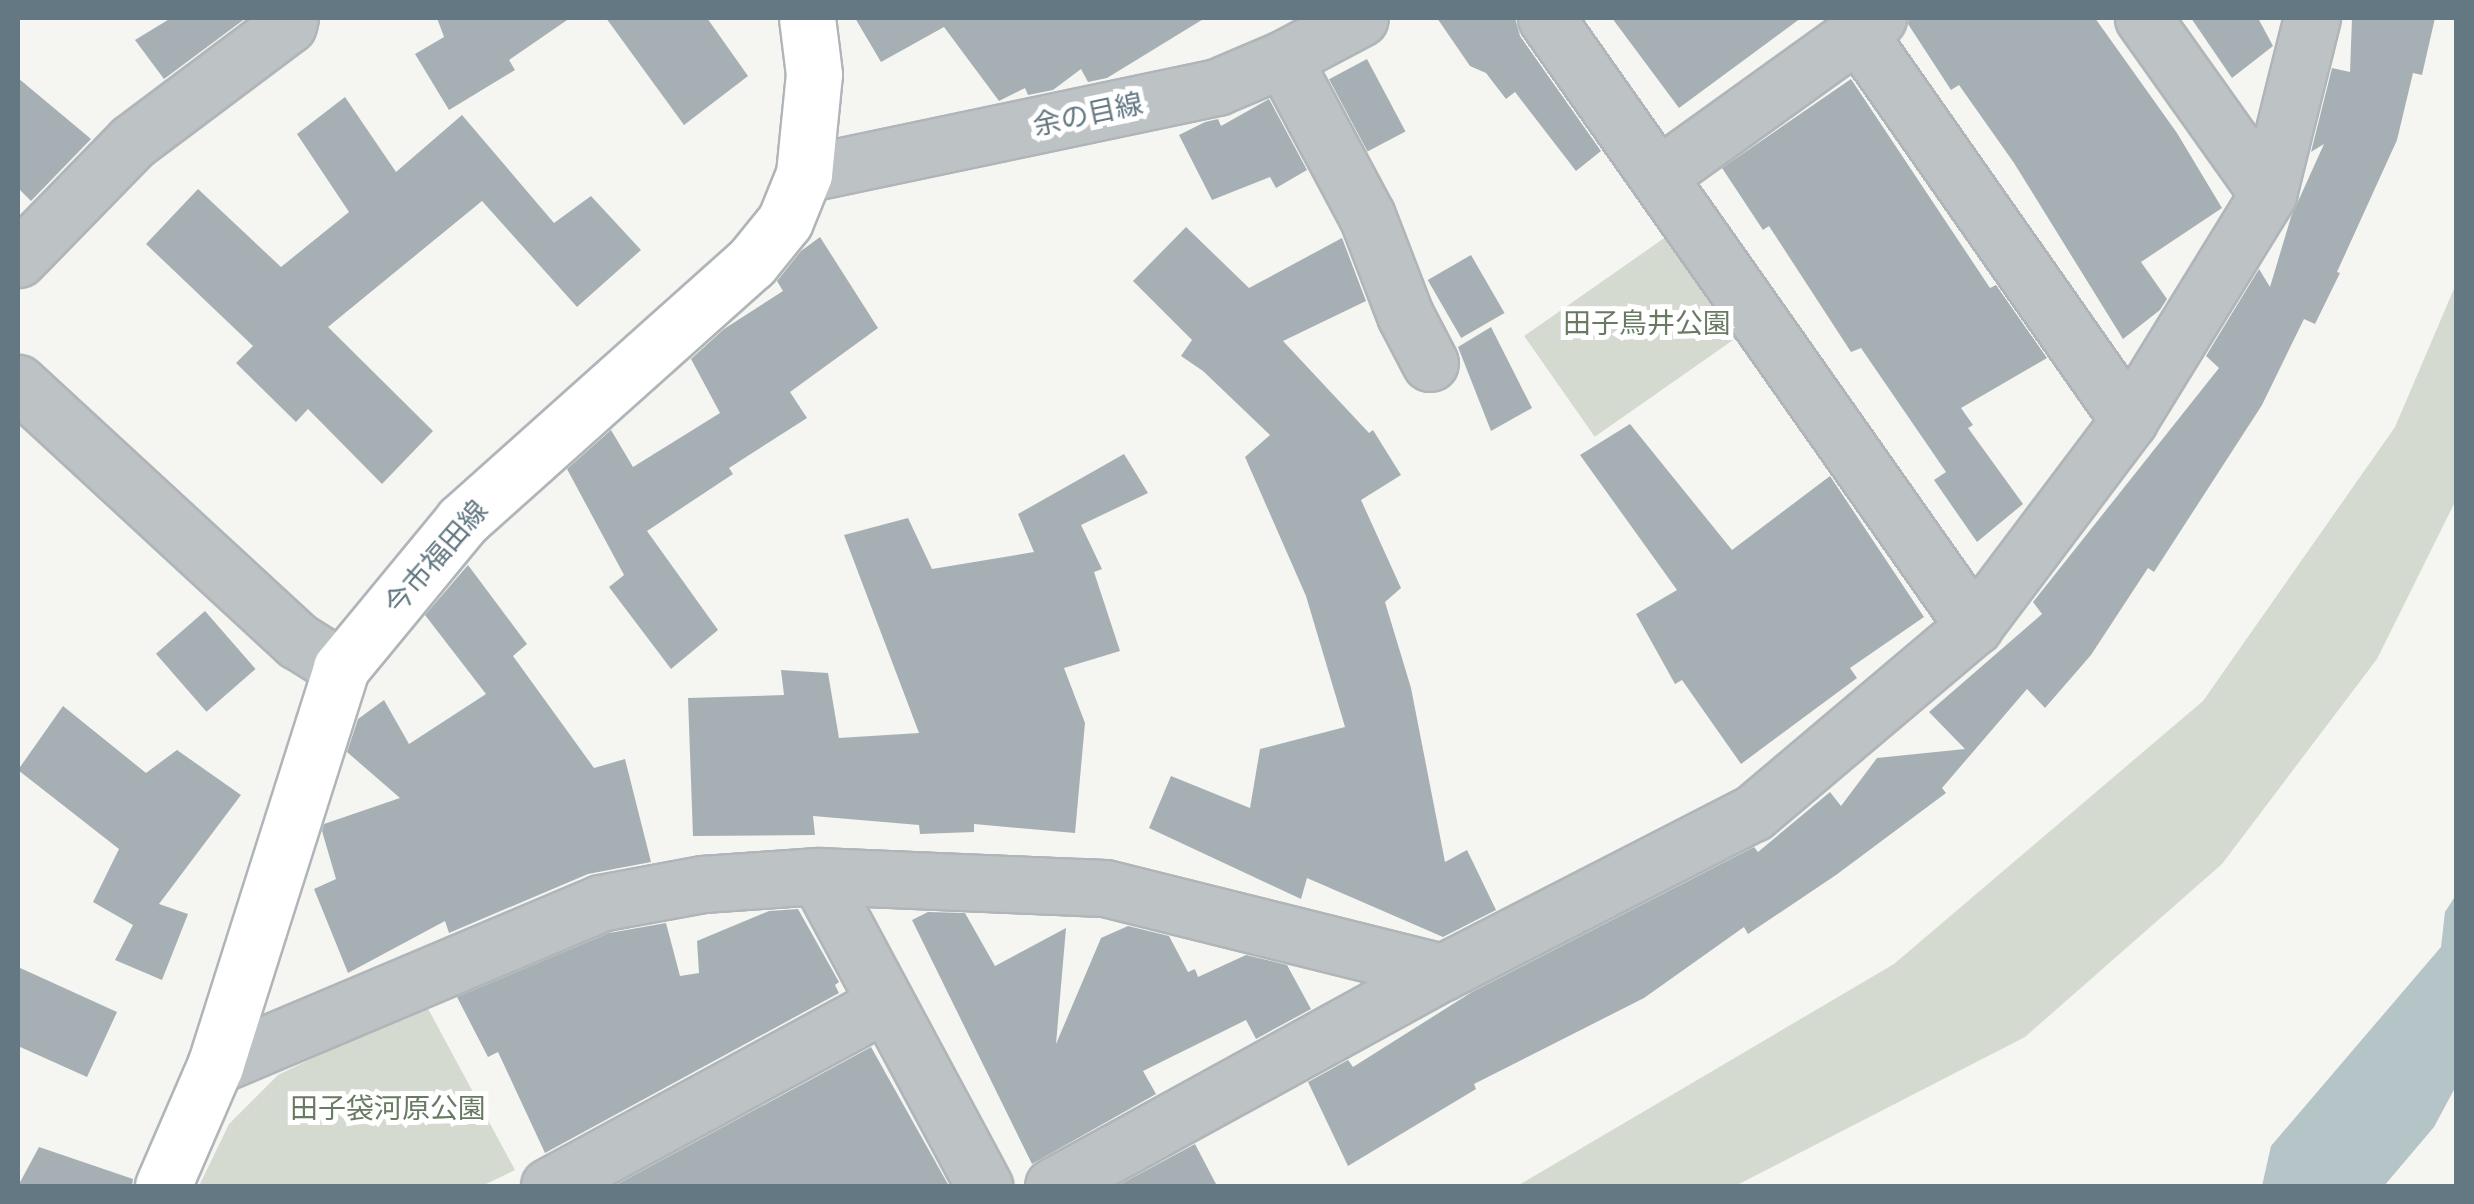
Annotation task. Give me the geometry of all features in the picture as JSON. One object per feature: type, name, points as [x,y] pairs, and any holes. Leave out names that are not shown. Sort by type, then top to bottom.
[{"type":"main road","name":"今市福田線","points":[[163,1186],[215,1066],[341,668],[462,521],[751,264],[785,221],[804,174],[814,74],[806,18]]},
{"type":"street","points":[[18,259],[132,142],[288,25],[290,18]]},
{"type":"street","name":"余の目線","points":[[804,174],[1218,87],[1283,59],[1360,18]]},
{"type":"street","points":[[1546,18],[1974,626]]},
{"type":"street","points":[[2143,18],[2268,194]]},
{"type":"street","points":[[1054,1186],[1443,972],[1753,813],[1974,626],[2128,420],[2268,194],[2312,18]]},
{"type":"street","points":[[1658,176],[1868,25],[2128,420]]},
{"type":"street","points":[[1283,59],[1367,216],[1405,315],[1430,363]]},
{"type":"street","points":[[18,383],[298,641],[341,668]]},
{"type":"street","points":[[215,1066],[600,903],[703,884],[818,876],[1105,888],[1443,972]]},
{"type":"street","points":[[818,876],[984,1186]]},
{"type":"street","points":[[549,1186],[886,1003]]},
{"type":"green space","name":"田子鳥井公園","points":[[1670,234],[1741,335],[1595,437],[1524,336]]},
{"type":"green space","points":[[2456,284],[2456,500],[2377,659],[2222,864],[2025,1037],[1735,1186],[1517,1186],[1894,964],[2203,701],[2395,427]]},
{"type":"green space","name":"田子袋河原公園","points":[[425,1003],[515,1170],[482,1186],[199,1186],[229,1124],[278,1075]]},
{"type":"shaded area","points":[[2456,895],[2456,1086],[2434,1127],[2384,1186],[2262,1186],[2271,1146],[2441,947],[2445,912]]},
{"type":"building","points":[[171,18],[246,18],[164,79],[135,40]]},
{"type":"building","points":[[437,18],[570,18],[509,60],[515,70],[449,110],[415,54],[444,37]]},
{"type":"building","points":[[606,18],[707,18],[748,76],[684,125]]},
{"type":"building","points":[[855,18],[1205,18],[1107,78],[1088,82],[1081,69],[1053,90],[1028,95],[1025,88],[999,101],[944,27],[881,62]]},
{"type":"building","points":[[1437,18],[1515,18],[1520,36],[1601,151],[1576,171],[1515,92],[1506,99],[1486,73],[1470,66]]},
{"type":"building","points":[[1612,18],[1801,18],[1679,108]]},
{"type":"building","points":[[1909,18],[2095,18],[2177,133],[2222,208],[2141,262],[2167,299],[2160,310],[2123,339],[2014,163],[1959,85],[1951,90],[1908,24]]},
{"type":"building","points":[[2191,18],[2258,18],[2273,46],[2232,78]]},
{"type":"building","points":[[2352,18],[2435,18],[2422,75],[2413,73],[2397,140],[2337,272],[2340,273],[2315,324],[2304,319],[2262,405],[2154,572],[2148,568],[2091,655],[2045,708],[2027,689],[1942,788],[1946,793],[1748,934],[1744,927],[1644,998],[1474,1084],[1476,1089],[1348,1166],[1308,1082],[1348,1060],[1353,1067],[1472,992],[1754,847],[1758,852],[1830,792],[1841,806],[1877,758],[1965,749],[1929,712],[2042,614],[2033,602],[2219,368],[2206,356],[2259,269],[2270,287],[2291,217],[2324,144],[2311,152],[2332,68],[2350,72]]},
{"type":"building","points":[[1367,59],[1405,131],[1368,152],[1329,79]]},
{"type":"building","points":[[18,78],[91,139],[31,201],[18,188]]},
{"type":"building","points":[[1851,79],[1990,288],[1996,285],[2047,358],[1961,408],[1973,425],[1968,428],[2023,504],[1977,542],[1934,480],[1946,472],[1861,348],[1851,352],[1769,226],[1763,230],[1722,168]]},
{"type":"building","points":[[345,97],[396,172],[462,115],[554,223],[591,196],[641,250],[577,307],[482,201],[328,327],[433,431],[382,484],[308,409],[296,422],[236,363],[253,346],[146,244],[198,189],[281,267],[349,212],[297,134]]},
{"type":"building","points":[[1269,99],[1307,170],[1276,188],[1270,177],[1212,200],[1179,135],[1218,119],[1221,126]]},
{"type":"building","points":[[1186,227],[1249,288],[1342,238],[1366,301],[1283,341],[1369,433],[1373,430],[1401,475],[1361,500],[1401,588],[1385,602],[1411,688],[1445,862],[1467,850],[1496,910],[1443,937],[1307,878],[1301,899],[1149,828],[1171,776],[1250,808],[1260,749],[1345,727],[1306,596],[1245,457],[1270,435],[1203,371],[1181,356],[1192,340],[1133,281]]},
{"type":"building","points":[[820,237],[878,328],[790,392],[807,418],[729,468],[733,474],[647,531],[718,630],[671,669],[609,587],[624,575],[567,469],[611,430],[633,467],[720,413],[691,359],[724,329],[783,291],[777,281],[801,251]]},
{"type":"building","points":[[1471,255],[1504,313],[1461,338],[1428,280]]},
{"type":"building","points":[[1491,327],[1532,408],[1491,431],[1458,347]]},
{"type":"building","points":[[1630,424],[1732,550],[1830,476],[1924,617],[1850,668],[1857,678],[1741,764],[1682,680],[1675,684],[1636,614],[1677,590],[1580,455]]},
{"type":"building","points":[[1124,454],[1148,493],[1081,525],[1102,569],[1094,572],[1120,651],[1064,668],[1085,723],[1075,833],[974,824],[974,832],[920,834],[919,825],[813,816],[815,835],[693,836],[688,698],[784,695],[781,670],[828,673],[839,738],[919,733],[844,535],[908,518],[932,569],[1034,552],[1018,514]]},
{"type":"building","points":[[468,565],[527,644],[513,656],[594,768],[625,759],[651,862],[588,874],[449,933],[445,921],[348,973],[314,889],[336,879],[322,831],[324,824],[400,798],[347,752],[358,719],[384,700],[409,744],[486,694],[425,615]]},
{"type":"building","points":[[205,611],[256,669],[206,712],[156,654]]},
{"type":"building","points":[[63,706],[146,773],[177,750],[241,795],[159,904],[188,914],[162,980],[115,960],[133,925],[93,902],[119,849],[18,770]]},
{"type":"building","points":[[798,909],[839,982],[835,985],[839,993],[545,1153],[498,1052],[488,1057],[457,997],[609,933],[666,923],[680,976],[699,973],[697,941],[769,911]]},
{"type":"building","points":[[928,912],[965,913],[995,966],[1066,928],[1056,1044],[1101,938],[1128,926],[1169,936],[1188,972],[1195,969],[1198,977],[1246,955],[1287,965],[1311,1009],[1256,1039],[1246,1020],[1143,1071],[1156,1094],[1032,1164],[912,920]]},
{"type":"building","points":[[18,967],[117,1012],[87,1077],[18,1046]]},
{"type":"building","points":[[871,1047],[949,1186],[614,1186]]},
{"type":"building","points":[[1195,1144],[1217,1186],[1117,1186]]},
{"type":"building","points":[[39,1147],[133,1179],[132,1186],[18,1186]]}]
